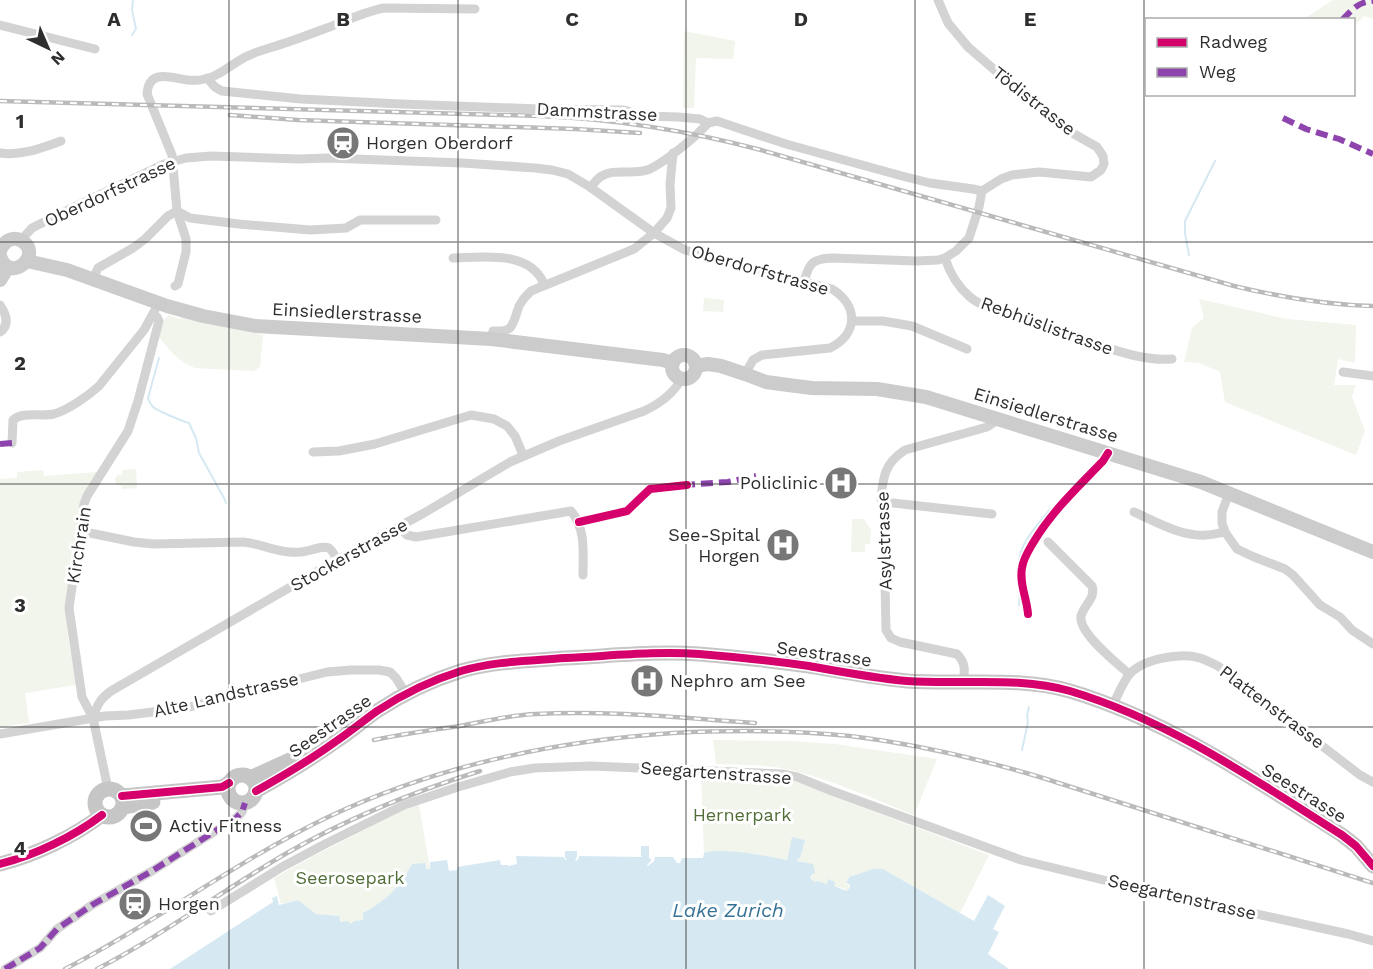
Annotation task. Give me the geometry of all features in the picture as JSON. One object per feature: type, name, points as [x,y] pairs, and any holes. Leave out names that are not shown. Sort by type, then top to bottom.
[{"type":"main road","points":[[0,280],[2,254],[5,242],[13,239],[21,240],[29,252],[25,264],[17,268],[2,254]]},
{"type":"main road","name":"Einsiedlerstrasse","points":[[27,261],[67,270],[93,279],[155,309],[266,327],[491,339],[613,353],[673,363]]},
{"type":"main road","points":[[684,355],[691,357],[696,366],[693,374],[682,378],[674,373],[673,363],[677,357],[684,355]]},
{"type":"main road","name":"Einsiedlerstrasse","points":[[696,366],[711,364],[766,382],[788,385],[812,388],[877,389],[926,397],[1176,473],[1373,552]]},
{"type":"main road","name":"Seestrasse","points":[[253,784],[288,773],[380,709],[421,686],[462,671],[501,663],[652,653],[729,657],[908,681],[1026,684],[1068,691],[1113,706],[1177,735],[1239,770],[1342,835],[1360,850],[1373,866]]},
{"type":"main road","points":[[118,797],[118,814],[106,817],[99,812],[95,803],[97,795],[104,790],[118,797],[222,787],[230,790],[237,802],[245,803],[251,799],[253,784],[246,776],[238,776],[235,777],[230,790]]},
{"type":"main road","points":[[0,856],[47,838],[99,812]]},
{"type":"main road","points":[[0,864],[50,846],[99,812]]},
{"type":"street","name":"Tödistrasse","points":[[938,0],[948,23],[968,47],[1067,130],[1097,147],[1103,156],[1104,164],[1101,170],[1091,177],[1039,172],[1012,175],[1001,179],[982,192]]},
{"type":"street","points":[[175,286],[178,284],[186,252],[186,238],[177,211],[170,148],[147,94],[149,85],[155,78],[163,76],[192,80],[207,78],[250,55],[326,29],[370,10],[384,8],[475,9]]},
{"type":"street","points":[[0,25],[95,49]]},
{"type":"street","name":"Dammstrasse","points":[[207,78],[222,91],[301,99],[624,110],[644,116],[700,119],[708,123],[717,121],[786,144],[902,176],[982,192]]},
{"type":"street","points":[[590,187],[600,177],[611,172],[636,173],[650,168],[676,151],[708,123]]},
{"type":"street","points":[[0,153],[23,153],[61,141]]},
{"type":"street","points":[[491,339],[494,331],[502,332],[509,329],[524,297],[531,291],[634,249],[654,233],[667,218],[671,208],[670,184],[676,151]]},
{"type":"street","name":"Oberdorfstrasse","points":[[21,240],[32,228],[154,168],[186,158],[210,156],[328,158],[471,163],[552,170],[568,174],[590,187],[654,233],[685,250],[832,289],[846,301],[851,310],[852,321]]},
{"type":"street","points":[[804,282],[810,264],[819,259],[916,261],[945,258],[969,238],[982,192]]},
{"type":"street","points":[[177,211],[190,218],[310,230],[346,228],[360,220],[436,220]]},
{"type":"street","points":[[93,279],[98,268],[133,248],[168,216],[177,211]]},
{"type":"street","points":[[453,258],[516,260],[535,270],[541,276],[544,284]]},
{"type":"street","name":"Rebhüslistrasse","points":[[945,258],[951,275],[960,287],[971,298],[983,305],[1050,330],[1120,352],[1153,359],[1172,359]]},
{"type":"street","points":[[0,305],[6,324],[0,332]]},
{"type":"street","points":[[12,443],[13,420],[18,416],[52,414],[92,393],[144,330],[155,309]]},
{"type":"street","name":"Kirchrain","points":[[93,718],[82,697],[69,608],[84,504],[128,431],[159,321],[155,309]]},
{"type":"street","points":[[745,374],[753,360],[762,355],[830,348],[845,338],[852,321],[883,321],[912,326],[967,349]]},
{"type":"street","points":[[1343,372],[1373,376]]},
{"type":"street","name":"Stockerstrasse","points":[[93,718],[100,700],[111,691],[523,455],[658,405],[675,389],[682,378]]},
{"type":"street","points":[[313,452],[339,451],[375,444],[471,415],[494,419],[507,426],[515,436],[523,455]]},
{"type":"street","name":"Asylstrasse","points":[[963,682],[964,665],[957,654],[900,642],[888,634],[885,625],[885,503],[880,499],[884,473],[890,463],[905,450],[987,427],[993,423],[995,418]]},
{"type":"street","points":[[1229,493],[1222,512],[1222,523],[1225,532],[1237,549],[1285,569],[1320,605],[1340,617],[1353,630],[1373,644]]},
{"type":"street","points":[[885,503],[992,514]]},
{"type":"street","points":[[399,527],[407,535],[416,537],[571,511],[579,522],[583,539],[583,575]]},
{"type":"street","points":[[1134,512],[1174,529],[1197,535],[1225,532]]},
{"type":"street","points":[[80,531],[154,544],[243,542],[289,553],[324,547],[329,548],[338,560]]},
{"type":"street","points":[[1048,542],[1092,585],[1093,594],[1081,618],[1082,625],[1103,652],[1129,674],[1113,706]]},
{"type":"street","name":"Plattenstrasse","points":[[1129,674],[1141,666],[1165,658],[1182,656],[1199,658],[1218,666],[1360,775],[1373,782]]},
{"type":"street","name":"Alte Landstrasse","points":[[0,734],[105,716],[128,716],[186,708],[327,672],[351,670],[390,672],[406,694]]},
{"type":"street","points":[[93,718],[118,797]]},
{"type":"street","name":"Seegartenstrasse","points":[[211,911],[282,867],[404,805],[510,772],[535,768],[591,766],[782,774],[797,777],[1021,860],[1373,941]]},
{"type":"street","points":[[5,969],[39,948],[57,929],[93,905],[236,818],[242,812],[245,803]]},
{"type":"green space","points":[[1333,0],[1373,0],[1373,19],[1364,16],[1355,25],[1355,18],[1306,18]]},
{"type":"green space","points":[[684,31],[735,41],[733,59],[696,58],[694,108],[683,108]]},
{"type":"green space","points":[[704,298],[724,300],[723,312],[703,311]]},
{"type":"green space","points":[[1199,299],[1287,319],[1356,325],[1355,363],[1338,359],[1334,385],[1356,385],[1352,397],[1365,431],[1356,455],[1225,402],[1220,372],[1199,363],[1184,362],[1192,328],[1204,318]]},
{"type":"green space","points":[[169,315],[263,335],[260,367],[254,371],[195,368],[189,365],[175,355],[159,337],[164,320]]},
{"type":"green space","points":[[136,469],[137,488],[122,489],[122,486],[116,484],[115,479],[117,475],[122,475],[122,470]]},
{"type":"green space","points":[[43,470],[44,476],[98,472],[81,504],[68,602],[68,637],[76,685],[25,693],[29,723],[0,727],[0,479],[17,478],[17,472]]},
{"type":"green space","points":[[852,519],[864,519],[871,530],[870,544],[865,544],[865,552],[851,552]]},
{"type":"green space","name":"Hernerpark","points":[[713,740],[835,744],[937,759],[914,815],[807,774],[782,768],[716,764]]},
{"type":"green space","name":"Hernerpark","points":[[701,775],[796,782],[989,855],[960,913],[883,869],[874,869],[850,876],[846,883],[850,888],[847,891],[843,888],[815,882],[810,878],[812,874],[803,862],[797,861],[805,840],[793,837],[787,860],[704,854]]},
{"type":"green space","name":"Seerosepark","points":[[419,805],[430,869],[412,865],[392,893],[363,913],[364,920],[354,921],[351,924],[339,922],[339,916],[316,914],[298,900],[281,904],[274,878],[405,809]]},
{"type":"water","name":"Lake Zurich","points":[[792,837],[805,840],[797,861],[813,864],[815,873],[810,878],[815,882],[827,884],[828,879],[835,882],[834,886],[847,891],[850,888],[846,883],[850,876],[874,869],[883,869],[974,921],[988,895],[1005,906],[993,929],[999,932],[988,954],[1009,969],[170,969],[273,902],[272,898],[277,896],[279,905],[298,900],[316,914],[339,916],[340,922],[348,921],[351,924],[354,921],[363,920],[363,913],[392,893],[412,864],[425,863],[426,869],[430,869],[430,862],[447,860],[449,871],[457,870],[457,867],[500,860],[501,865],[509,866],[517,864],[516,856],[563,857],[567,861],[565,851],[577,851],[575,861],[579,856],[642,857],[641,846],[649,846],[651,861],[648,866],[655,857],[673,857],[677,863],[680,863],[682,858],[703,858],[704,853],[712,851],[745,853],[787,860]]},
{"type":"waterway","points":[[132,35],[136,29],[132,10],[133,0]]},
{"type":"waterway","points":[[1189,255],[1185,221],[1215,161]]},
{"type":"waterway","points":[[159,358],[148,398],[149,402],[155,409],[189,423],[196,438],[199,453],[226,503]]},
{"type":"waterway","points":[[1019,605],[1020,555],[1030,534],[1050,509]]},
{"type":"waterway","points":[[1022,750],[1029,707]]},
{"type":"railway","points":[[0,101],[541,116],[652,127],[761,150],[1234,286],[1303,300],[1373,306]]},
{"type":"railway","points":[[230,115],[298,120],[640,133]]},
{"type":"railway","points":[[374,740],[536,714],[618,714],[755,723]]},
{"type":"railway","points":[[65,969],[292,835],[367,800],[452,770],[496,759],[584,742],[673,733],[762,731],[828,734],[875,739],[948,753],[1043,778],[1373,883]]},
{"type":"railway","points":[[97,969],[146,942],[263,867],[333,828],[381,807],[480,771]]},
{"type":"marked path","points":[[1344,18],[1353,9],[1373,1]]},
{"type":"marked path","points":[[1283,118],[1373,154]]},
{"type":"marked path","points":[[0,444],[12,443]]},
{"type":"marked path","points":[[683,485],[728,482],[756,476]]},
{"type":"marked path","points":[[5,969],[40,948],[57,929],[92,905],[152,871],[236,818],[242,812],[245,803]]},
{"type":"cycle path","points":[[1028,614],[1021,574],[1026,555],[1048,520],[1108,453]]},
{"type":"cycle path","points":[[579,522],[627,511],[650,489],[687,485]]},
{"type":"cycle path","points":[[256,791],[316,755],[377,711],[407,693],[461,671],[487,665],[526,661],[649,653],[699,654],[795,664],[907,681],[1010,682],[1050,686],[1070,691],[1142,718],[1211,754],[1342,835],[1356,846],[1373,866]]},
{"type":"cycle path","points":[[122,796],[222,787],[229,783]]},
{"type":"cycle path","points":[[0,864],[27,856],[53,844],[79,831],[102,815]]},
{"type":"place","name":"Horgen Oberdorf","points":[[343,143]]},
{"type":"place","name":"Policlinic","points":[[841,483]]},
{"type":"place","name":"See-Spital Horgen","points":[[783,545]]},
{"type":"place","name":"Nephro am See","points":[[647,681]]},
{"type":"place","name":"Activ Fitness","points":[[146,826]]},
{"type":"place","name":"Horgen","points":[[135,904]]}]
